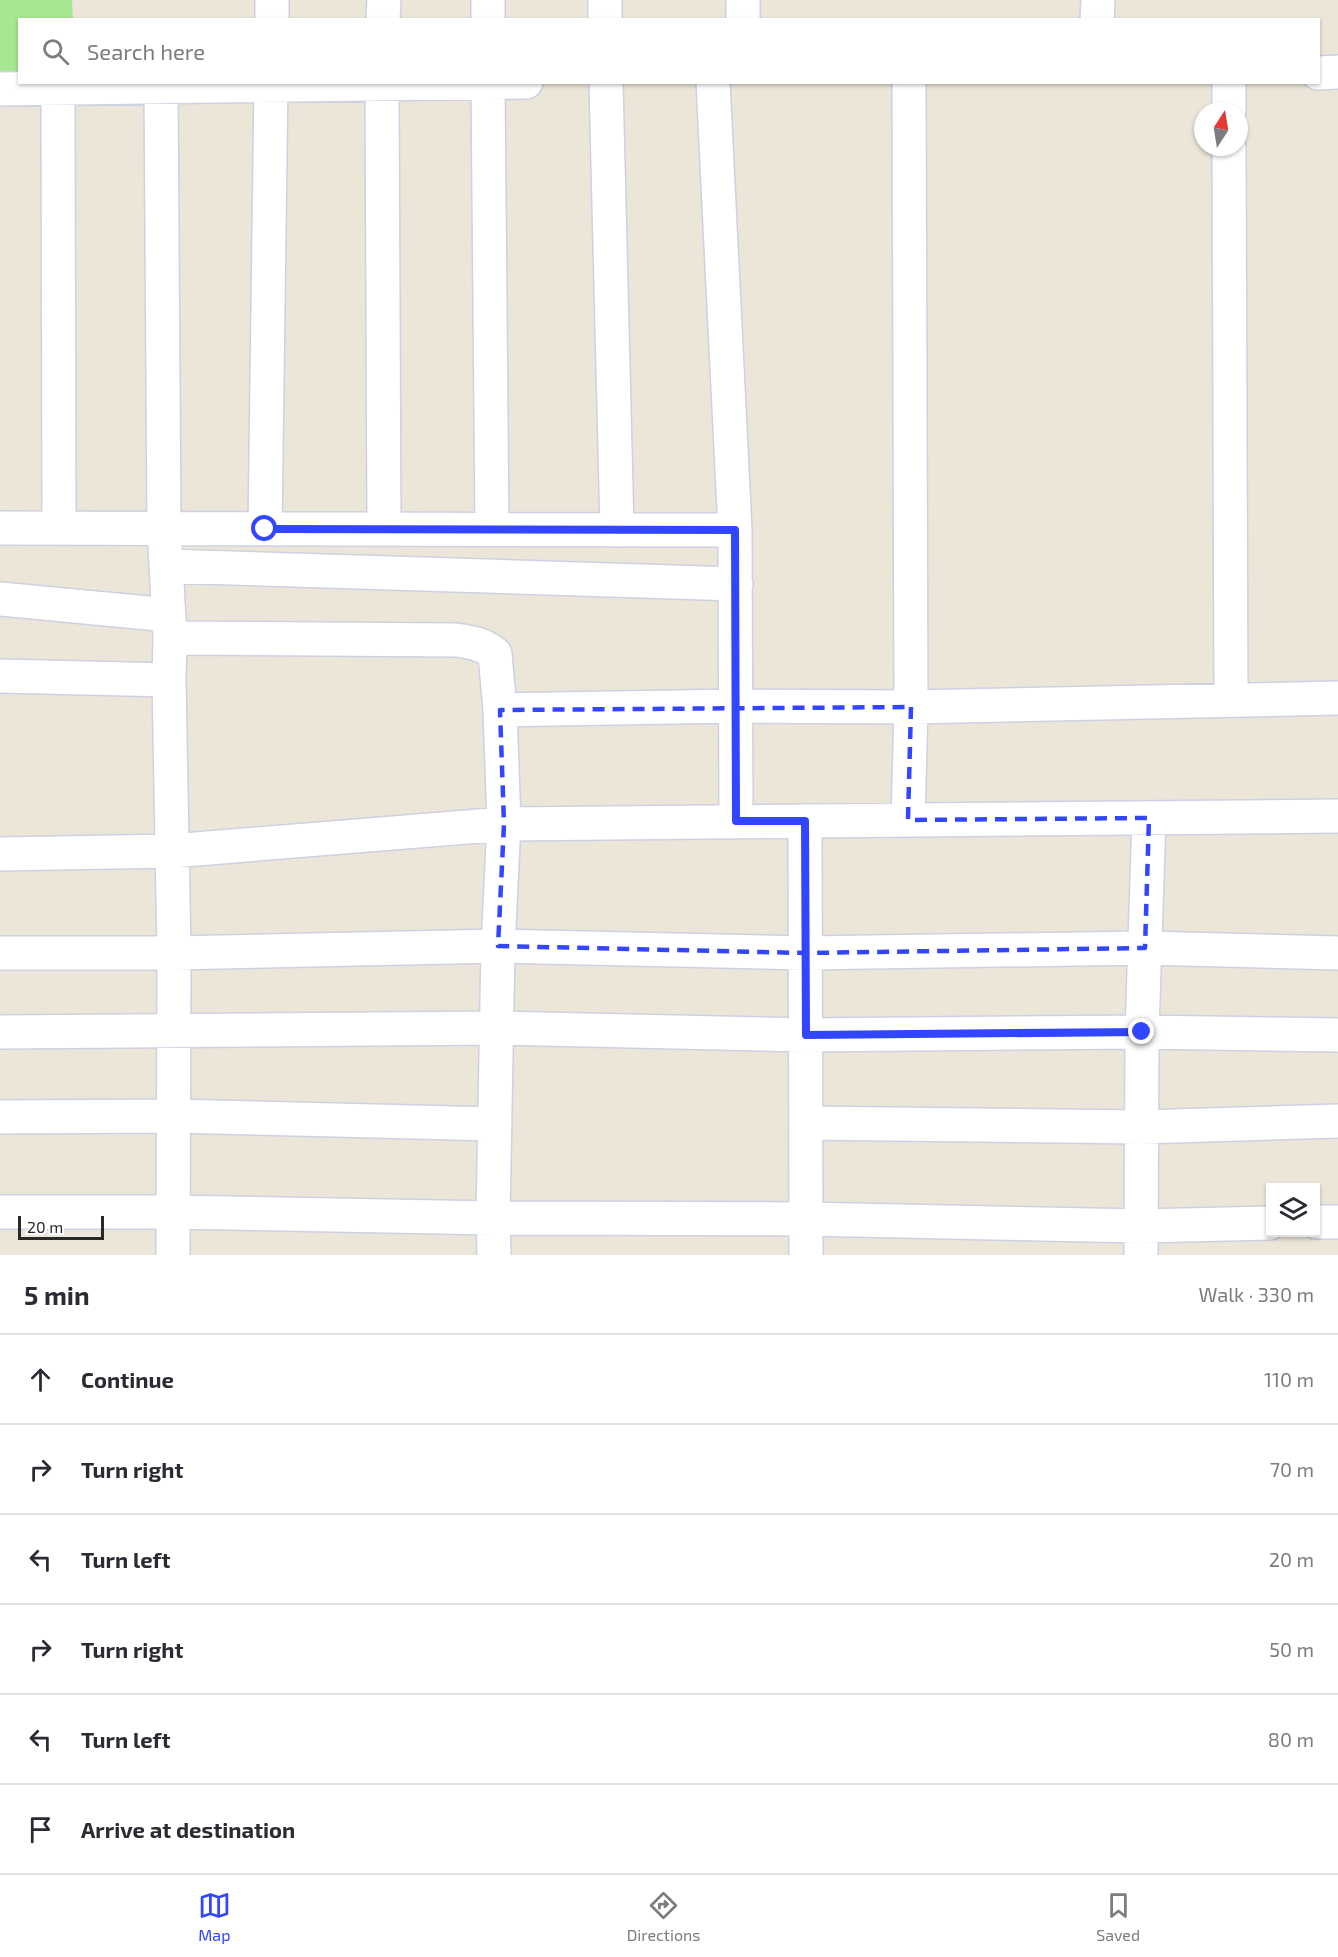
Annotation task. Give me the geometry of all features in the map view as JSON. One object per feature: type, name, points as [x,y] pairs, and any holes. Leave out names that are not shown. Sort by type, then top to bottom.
[{"type":"street","points":[[272,0],[272,18]]},
{"type":"street","points":[[383,18],[384,0]]},
{"type":"street","points":[[488,18],[489,0]]},
{"type":"street","points":[[605,0],[605,18]]},
{"type":"street","points":[[743,0],[743,18]]},
{"type":"street","points":[[1097,18],[1098,0]]},
{"type":"street","points":[[1320,73],[1338,72]]},
{"type":"street","points":[[265,529],[271,84]]},
{"type":"street","points":[[0,89],[382,84],[384,529]]},
{"type":"street","points":[[488,84],[492,529]]},
{"type":"street","points":[[606,84],[617,530]]},
{"type":"street","points":[[713,84],[735,530],[736,821]]},
{"type":"street","points":[[908,820],[911,707],[909,84]]},
{"type":"street","points":[[1229,84],[1229,102]]},
{"type":"street","points":[[161,87],[164,528],[169,627],[174,953],[172,1255]]},
{"type":"street","points":[[58,88],[59,528]]},
{"type":"street","points":[[1229,156],[1231,700]]},
{"type":"street","points":[[0,528],[735,530]]},
{"type":"street","points":[[166,566],[736,584]]},
{"type":"street","points":[[0,599],[169,627],[471,642],[486,647],[495,654],[500,710],[504,824],[498,946],[494,1255]]},
{"type":"street","points":[[0,676],[169,680]]},
{"type":"street","points":[[500,710],[736,706],[911,707],[1338,698]]},
{"type":"street","points":[[0,854],[171,851],[504,824],[1338,816]]},
{"type":"street","points":[[1141,1241],[1142,1032],[1149,818]]},
{"type":"street","points":[[805,821],[806,1255]]},
{"type":"street","points":[[0,953],[174,953],[498,946],[805,952],[1145,948],[1338,953]]},
{"type":"street","points":[[0,1032],[497,1028],[806,1035],[1142,1032],[1338,1035]]},
{"type":"street","points":[[0,1118],[173,1116],[495,1124]]},
{"type":"street","points":[[806,1123],[1142,1127],[1338,1121]]},
{"type":"street","points":[[0,1212],[806,1219],[1141,1241],[1266,1224]]},
{"type":"street","points":[[1320,1222],[1338,1222]]},
{"type":"highlighted area","points":[[911,707],[908,820],[1149,818],[1145,948],[805,953],[498,946],[504,824],[500,710]]},
{"type":"green space","points":[[0,0],[72,0],[73,18],[18,18],[18,74],[0,75]]},
{"type":"route","points":[[265,529],[735,530],[736,821],[805,821],[806,1035],[1142,1032]]}]
